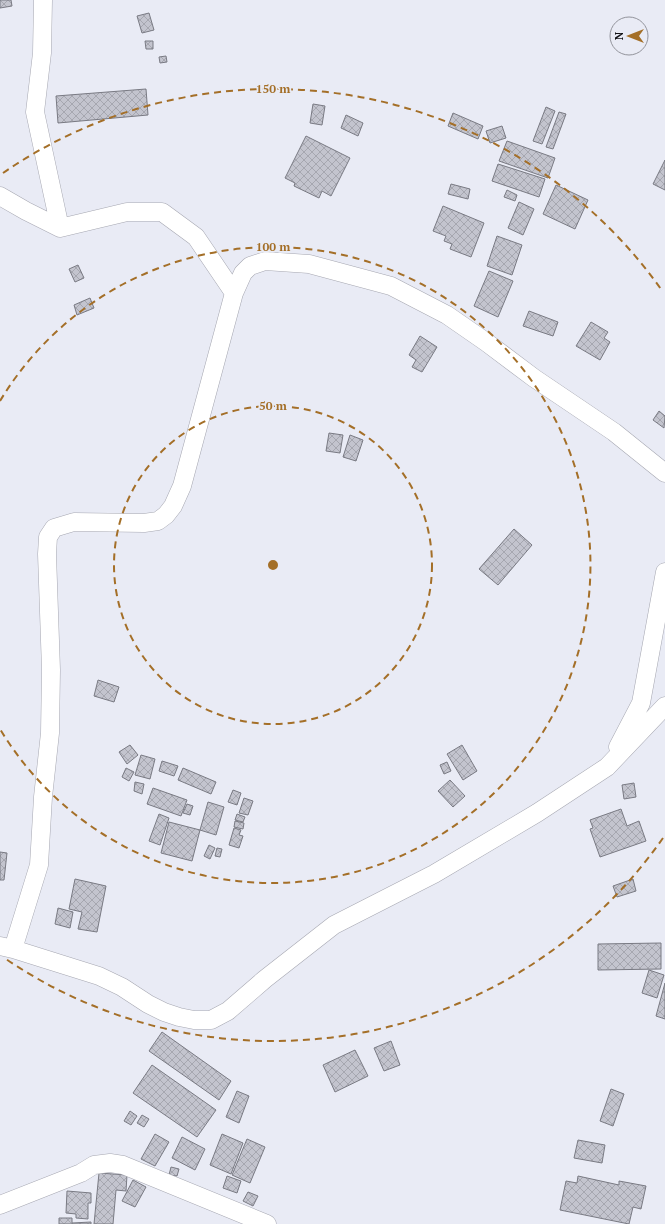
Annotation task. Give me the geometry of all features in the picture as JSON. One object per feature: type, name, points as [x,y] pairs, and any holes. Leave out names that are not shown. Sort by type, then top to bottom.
[{"type":"street","points":[[43,0],[42,53],[35,112],[60,228]]},
{"type":"street","points":[[0,196],[60,228],[127,212],[162,212],[196,237],[234,293]]},
{"type":"street","points":[[665,473],[614,432],[534,378],[447,315],[391,286],[309,264],[265,262],[250,266],[243,274],[234,293],[182,486],[173,506],[166,515],[158,521],[144,523],[74,522],[54,528],[48,537],[47,554],[51,670],[50,733],[43,797],[40,865],[7,947],[99,976],[122,987],[148,1004],[164,1012],[194,1020],[211,1020],[228,1011],[265,979],[334,925],[434,874],[537,813],[607,767],[665,706]]},
{"type":"street","points":[[607,767],[641,703],[665,572]]},
{"type":"street","points":[[0,1205],[81,1173],[94,1165],[110,1163],[123,1165],[267,1224]]},
{"type":"building","points":[[0,0],[11,0],[12,6],[0,8]]},
{"type":"building","points":[[149,13],[154,30],[142,33],[137,16]]},
{"type":"building","points":[[145,41],[153,41],[153,49],[146,49]]},
{"type":"building","points":[[166,56],[167,62],[160,63],[159,57]]},
{"type":"building","points":[[146,89],[148,115],[58,123],[56,96]]},
{"type":"building","points":[[313,104],[325,106],[322,125],[310,123]]},
{"type":"building","points":[[546,107],[555,111],[542,144],[533,141]]},
{"type":"building","points":[[559,112],[566,114],[553,149],[546,147]]},
{"type":"building","points":[[453,113],[483,126],[478,139],[448,126]]},
{"type":"building","points":[[346,115],[363,123],[358,136],[341,128]]},
{"type":"building","points":[[502,126],[506,138],[490,143],[486,131]]},
{"type":"building","points":[[306,136],[350,158],[331,196],[322,191],[319,198],[294,186],[295,183],[285,178]]},
{"type":"building","points":[[507,141],[555,158],[548,178],[499,161]]},
{"type":"building","points":[[665,160],[665,190],[653,184]]},
{"type":"building","points":[[498,164],[545,179],[539,197],[492,181]]},
{"type":"building","points":[[451,184],[470,189],[468,199],[448,194]]},
{"type":"building","points":[[556,185],[588,200],[575,229],[543,214]]},
{"type":"building","points":[[507,190],[517,195],[515,201],[504,197]]},
{"type":"building","points":[[519,202],[534,209],[523,235],[508,228]]},
{"type":"building","points":[[443,206],[484,223],[471,257],[450,249],[452,244],[444,241],[446,236],[433,231]]},
{"type":"building","points":[[497,236],[522,245],[512,275],[487,266]]},
{"type":"building","points":[[78,265],[84,278],[75,282],[69,269]]},
{"type":"building","points":[[489,271],[513,281],[498,317],[474,306]]},
{"type":"building","points":[[90,298],[94,308],[77,315],[74,305]]},
{"type":"building","points":[[529,311],[558,322],[553,336],[523,326]]},
{"type":"building","points":[[591,322],[608,332],[604,338],[610,342],[600,360],[576,346]]},
{"type":"building","points":[[420,336],[437,347],[422,372],[412,367],[416,360],[409,355]]},
{"type":"building","points":[[659,411],[665,416],[664,428],[653,420]]},
{"type":"building","points":[[329,433],[343,435],[340,453],[326,451]]},
{"type":"building","points":[[350,435],[363,440],[356,461],[343,457]]},
{"type":"building","points":[[514,529],[532,545],[498,585],[479,569]]},
{"type":"building","points":[[98,680],[119,687],[114,702],[94,696]]},
{"type":"building","points":[[130,745],[138,755],[127,764],[119,752]]},
{"type":"building","points":[[462,745],[477,771],[463,780],[447,754]]},
{"type":"building","points":[[141,755],[155,759],[150,779],[135,775]]},
{"type":"building","points":[[162,761],[178,766],[174,776],[159,771]]},
{"type":"building","points":[[447,762],[451,771],[444,774],[440,765]]},
{"type":"building","points":[[126,768],[134,772],[129,781],[122,777]]},
{"type":"building","points":[[183,768],[216,782],[211,794],[178,780]]},
{"type":"building","points":[[450,780],[465,796],[453,807],[438,791]]},
{"type":"building","points":[[135,782],[144,784],[142,794],[134,791]]},
{"type":"building","points":[[634,783],[636,797],[624,799],[622,785]]},
{"type":"building","points":[[153,788],[187,800],[181,816],[147,804]]},
{"type":"building","points":[[233,790],[241,793],[237,805],[228,802]]},
{"type":"building","points":[[244,798],[253,801],[248,815],[239,813]]},
{"type":"building","points":[[208,802],[224,807],[216,835],[200,830]]},
{"type":"building","points":[[187,804],[193,806],[190,815],[183,813]]},
{"type":"building","points":[[621,809],[627,826],[639,821],[646,841],[600,857],[590,829],[593,828],[590,820]]},
{"type":"building","points":[[159,814],[169,818],[160,845],[149,841]]},
{"type":"building","points":[[237,814],[245,817],[243,822],[235,820]]},
{"type":"building","points":[[235,821],[244,823],[243,829],[234,827]]},
{"type":"building","points":[[169,822],[200,830],[192,861],[161,853]]},
{"type":"building","points":[[234,828],[241,830],[239,835],[243,836],[239,848],[229,845]]},
{"type":"building","points":[[209,845],[215,848],[210,859],[204,856]]},
{"type":"building","points":[[217,848],[222,849],[220,857],[215,856]]},
{"type":"building","points":[[0,852],[7,853],[4,880],[0,880]]},
{"type":"building","points":[[75,879],[106,886],[97,932],[78,929],[82,912],[69,909]]},
{"type":"building","points":[[633,879],[636,891],[617,897],[613,886]]},
{"type":"building","points":[[58,908],[73,912],[70,928],[55,924]]},
{"type":"building","points":[[661,943],[661,969],[598,970],[598,944]]},
{"type":"building","points":[[649,970],[664,975],[657,998],[642,993]]},
{"type":"building","points":[[665,983],[665,1019],[656,1016]]},
{"type":"building","points":[[162,1032],[231,1081],[219,1100],[149,1051]]},
{"type":"building","points":[[391,1041],[400,1065],[384,1071],[374,1048]]},
{"type":"building","points":[[355,1050],[368,1076],[335,1092],[323,1065]]},
{"type":"building","points":[[152,1065],[216,1110],[197,1137],[133,1093]]},
{"type":"building","points":[[611,1089],[624,1094],[613,1126],[600,1121]]},
{"type":"building","points":[[237,1091],[249,1096],[239,1123],[226,1117]]},
{"type":"building","points":[[130,1111],[137,1116],[131,1125],[124,1121]]},
{"type":"building","points":[[142,1115],[149,1119],[144,1127],[137,1123]]},
{"type":"building","points":[[155,1134],[169,1142],[155,1166],[141,1159]]},
{"type":"building","points":[[222,1134],[243,1143],[231,1174],[210,1165]]},
{"type":"building","points":[[182,1137],[205,1149],[195,1170],[172,1158]]},
{"type":"building","points":[[247,1139],[265,1147],[250,1183],[232,1175]]},
{"type":"building","points":[[578,1140],[605,1145],[602,1163],[574,1158]]},
{"type":"building","points":[[171,1167],[179,1169],[177,1176],[169,1175]]},
{"type":"building","points":[[99,1173],[127,1175],[126,1191],[116,1190],[113,1224],[94,1224]]},
{"type":"building","points":[[227,1176],[241,1181],[237,1193],[223,1188]]},
{"type":"building","points":[[578,1176],[619,1185],[619,1181],[646,1186],[641,1209],[633,1207],[629,1224],[560,1210],[566,1181],[577,1183]]},
{"type":"building","points":[[133,1180],[146,1187],[135,1207],[122,1201]]},
{"type":"building","points":[[67,1191],[91,1193],[91,1203],[88,1203],[88,1219],[76,1218],[76,1214],[66,1213]]},
{"type":"building","points":[[248,1192],[258,1196],[253,1206],[243,1201]]},
{"type":"building","points":[[59,1218],[72,1218],[72,1223],[91,1222],[91,1224],[59,1224]]}]
